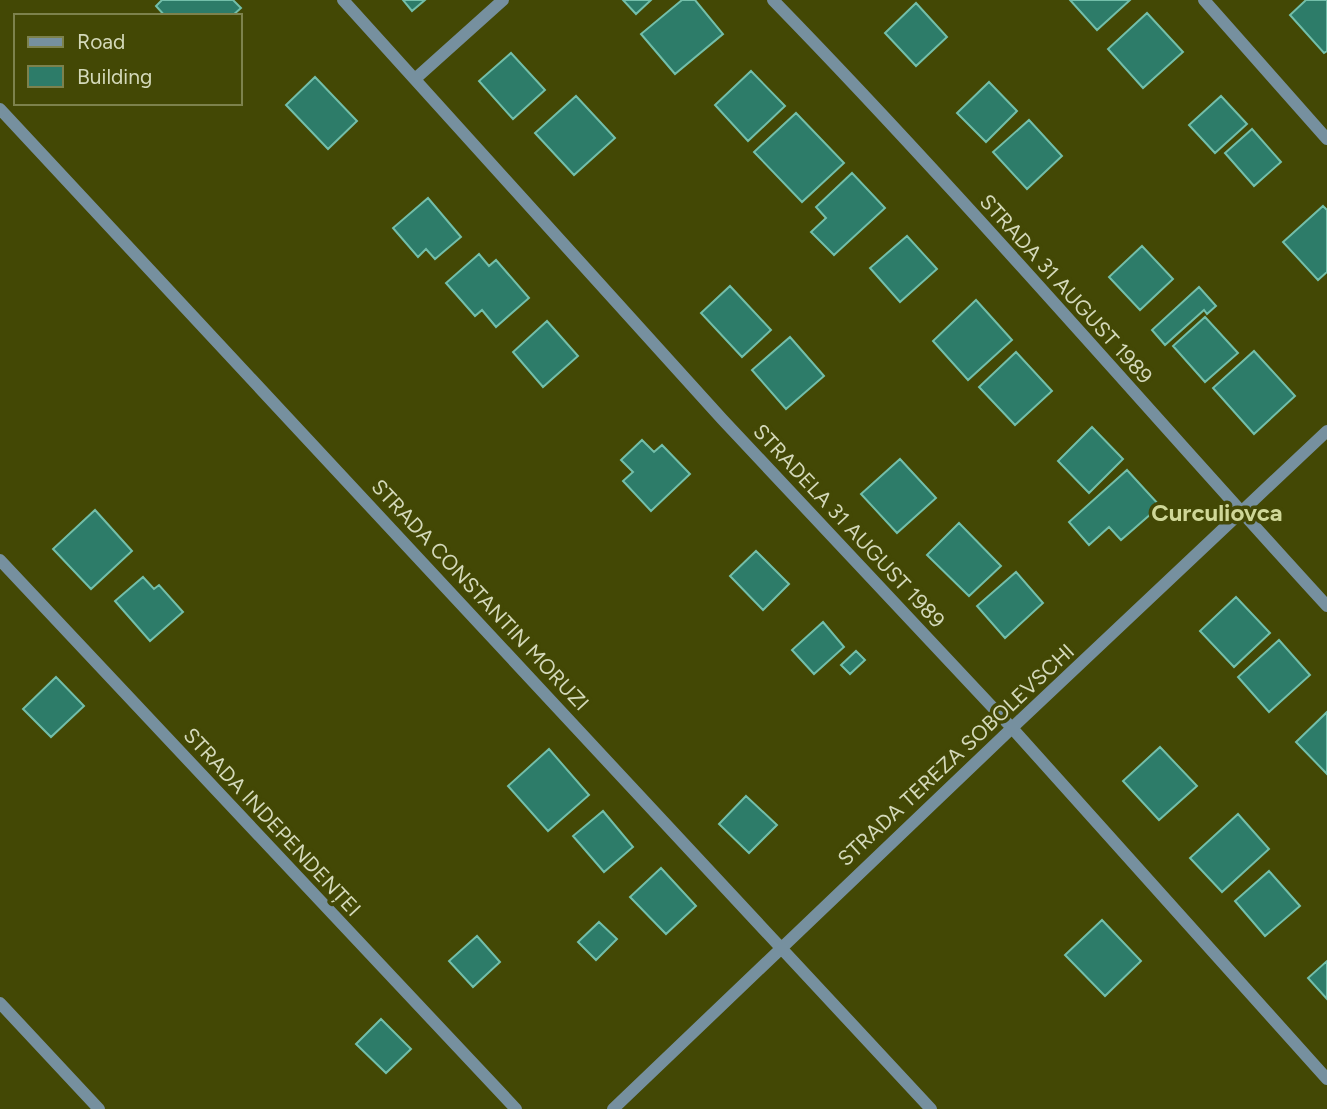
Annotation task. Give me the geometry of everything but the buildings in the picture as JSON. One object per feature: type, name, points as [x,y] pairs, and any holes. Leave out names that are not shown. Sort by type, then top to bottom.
[{"type":"street","name":"STRADELA 31 AUGUST 1989","points":[[343,0],[722,419],[1012,728],[1327,1079]]},
{"type":"street","points":[[415,79],[503,0]]},
{"type":"street","name":"STRADA 31 AUGUST 1989","points":[[773,0],[990,233],[1327,606]]},
{"type":"street","points":[[1204,0],[1327,139]]},
{"type":"street","name":"STRADA CONSTANTIN MORUZI","points":[[0,109],[931,1109]]},
{"type":"street","name":"STRADA TEREZA SOBOLEVSCHI","points":[[613,1109],[1327,431]]},
{"type":"street","name":"STRADA INDEPENDENȚEI","points":[[0,560],[516,1109]]},
{"type":"street","points":[[0,1003],[99,1109]]},
{"type":"district","name":"Curculiovca","points":[[1217,513]]}]
